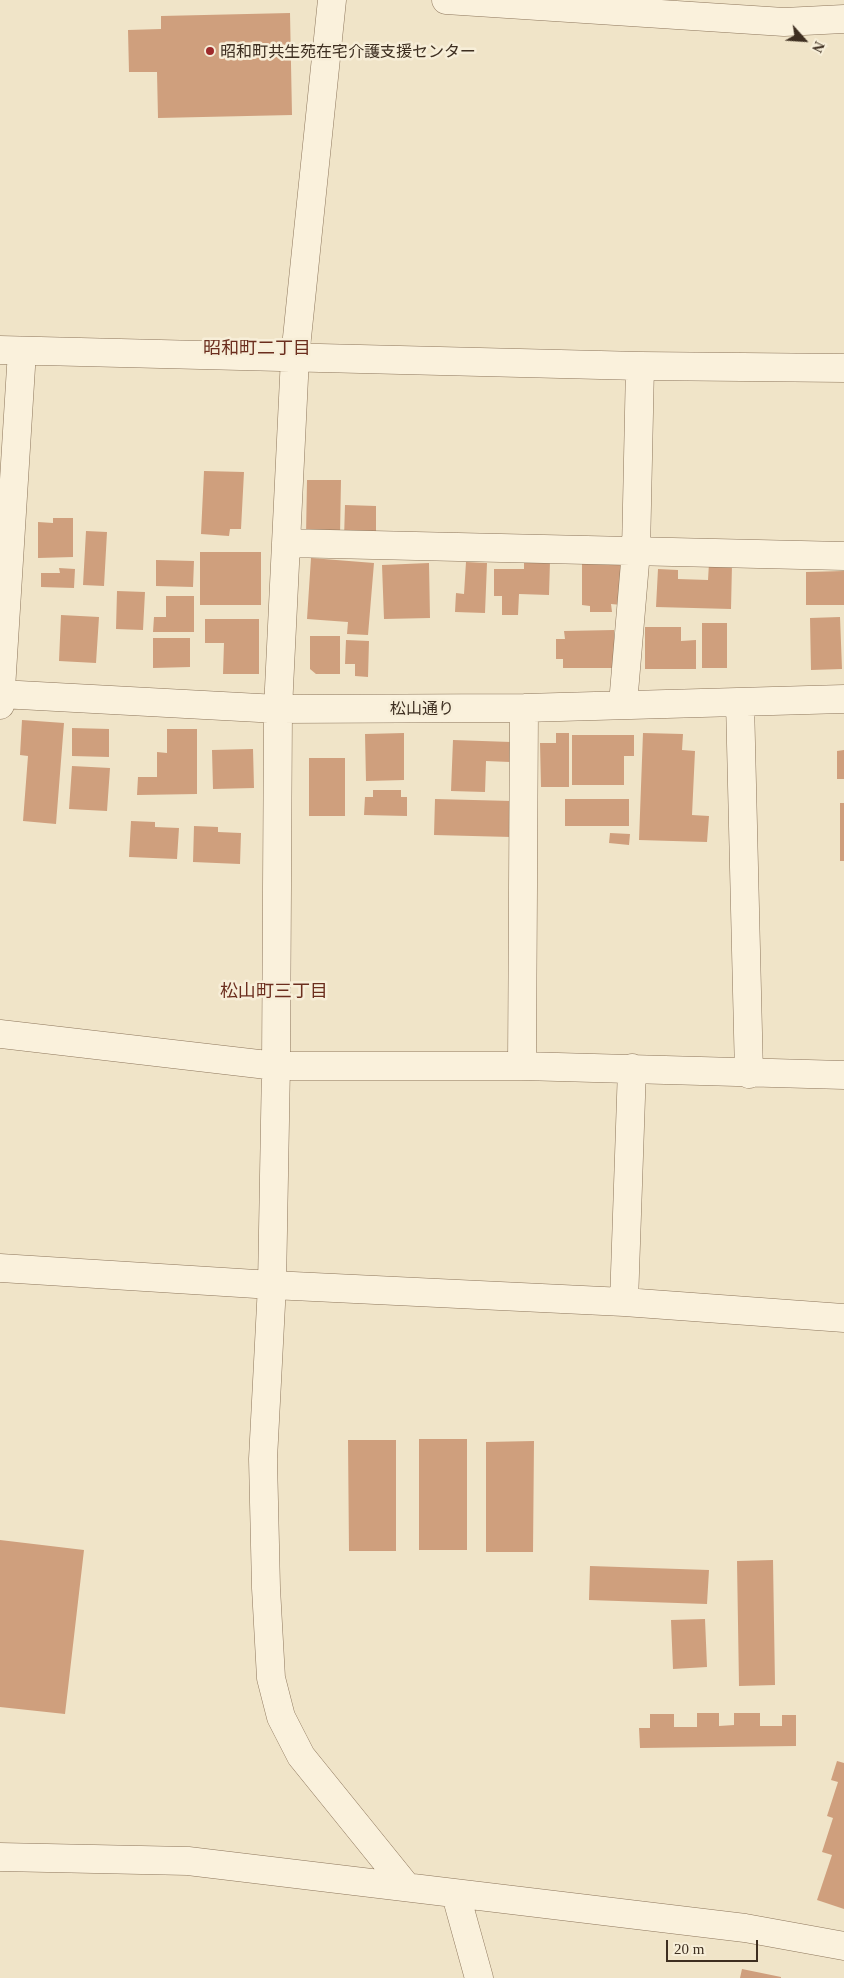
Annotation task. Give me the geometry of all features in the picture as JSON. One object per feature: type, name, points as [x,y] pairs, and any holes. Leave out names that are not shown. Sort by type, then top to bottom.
[{"type":"street","points":[[332,0],[295,357],[278,709],[276,1066],[272,1285],[263,1459],[271,1678],[281,1717],[301,1756],[406,1886]]},
{"type":"street","points":[[446,0],[784,22],[844,18]]},
{"type":"street","points":[[0,698],[11,350],[640,366],[844,368]]},
{"type":"street","points":[[623,704],[636,551],[640,366]]},
{"type":"street","points":[[287,544],[844,556]]},
{"type":"street","name":"松山通り","points":[[0,698],[278,709],[524,708],[844,699]]},
{"type":"street","points":[[740,702],[749,1074]]},
{"type":"street","points":[[522,1066],[524,708]]},
{"type":"street","points":[[0,1034],[276,1066],[522,1066],[632,1068],[749,1074],[844,1075]]},
{"type":"street","points":[[624,1302],[632,1068]]},
{"type":"street","points":[[0,1268],[272,1285],[624,1302],[844,1318]]},
{"type":"street","points":[[0,1857],[188,1861],[406,1886],[456,1895],[745,1928],[844,1946]]},
{"type":"street","points":[[456,1895],[478,1978]]},
{"type":"building","name":"昭和町共生苑在宅介護支援センター","points":[[290,13],[292,115],[158,118],[157,72],[129,72],[128,30],[161,29],[161,16]]},
{"type":"building","points":[[204,471],[244,472],[241,529],[230,529],[229,536],[201,534]]},
{"type":"building","points":[[307,480],[341,480],[340,536],[306,536]]},
{"type":"building","points":[[345,505],[376,506],[376,539],[344,539]]},
{"type":"building","points":[[53,518],[73,518],[73,557],[38,558],[38,522],[53,523]]},
{"type":"building","points":[[86,531],[107,532],[104,586],[83,585]]},
{"type":"building","points":[[200,552],[261,552],[261,605],[200,605]]},
{"type":"building","points":[[311,558],[374,563],[368,635],[347,634],[348,622],[307,619]]},
{"type":"building","points":[[156,560],[194,561],[193,587],[156,586]]},
{"type":"building","points":[[524,561],[550,561],[549,595],[519,594],[518,615],[502,615],[502,596],[494,596],[494,569],[524,569]]},
{"type":"building","points":[[466,562],[487,563],[485,613],[455,612],[456,593],[464,594]]},
{"type":"building","points":[[429,563],[430,618],[384,619],[382,565]]},
{"type":"building","points":[[582,563],[622,563],[622,605],[611,604],[612,612],[590,612],[590,606],[582,605]]},
{"type":"building","points":[[709,563],[732,564],[731,609],[656,607],[658,569],[678,570],[678,579],[708,580]]},
{"type":"building","points":[[59,568],[75,569],[74,588],[41,587],[41,573],[60,573]]},
{"type":"building","points":[[844,571],[844,605],[806,605],[806,572]]},
{"type":"building","points":[[117,591],[145,592],[143,630],[116,629]]},
{"type":"building","points":[[166,596],[194,596],[194,632],[153,632],[154,617],[166,617]]},
{"type":"building","points":[[61,615],[99,617],[96,663],[59,661]]},
{"type":"building","points":[[840,617],[842,669],[811,670],[810,618]]},
{"type":"building","points":[[205,619],[259,619],[259,674],[223,674],[224,643],[205,643]]},
{"type":"building","points":[[702,623],[727,623],[727,668],[702,668]]},
{"type":"building","points":[[645,627],[681,627],[681,641],[696,640],[696,669],[645,669]]},
{"type":"building","points":[[614,630],[615,668],[563,668],[563,659],[556,659],[556,639],[565,639],[564,631]]},
{"type":"building","points":[[310,636],[340,636],[340,674],[316,674],[310,669]]},
{"type":"building","points":[[153,638],[190,638],[190,667],[153,668]]},
{"type":"building","points":[[346,640],[369,641],[368,677],[355,676],[355,664],[345,664]]},
{"type":"building","points":[[22,720],[64,723],[56,824],[23,821],[28,756],[20,755]]},
{"type":"building","points":[[72,728],[109,729],[109,757],[72,756]]},
{"type":"building","points":[[167,729],[197,729],[197,794],[137,795],[138,777],[157,777],[157,752],[167,753]]},
{"type":"building","points":[[404,733],[404,780],[366,781],[365,734]]},
{"type":"building","points":[[556,733],[569,733],[569,787],[541,787],[540,743],[556,743]]},
{"type":"building","points":[[643,733],[683,734],[682,750],[695,751],[692,815],[709,816],[707,842],[639,840]]},
{"type":"building","points":[[572,735],[634,735],[634,756],[624,756],[624,785],[572,785]]},
{"type":"building","points":[[453,740],[511,742],[510,762],[486,761],[485,792],[451,791]]},
{"type":"building","points":[[253,749],[254,788],[213,789],[212,750]]},
{"type":"building","points":[[844,750],[844,779],[837,779],[837,751]]},
{"type":"building","points":[[309,758],[345,758],[345,816],[309,816]]},
{"type":"building","points":[[72,766],[110,768],[107,811],[69,809]]},
{"type":"building","points":[[373,790],[401,790],[401,797],[407,797],[407,816],[364,815],[365,797],[373,797]]},
{"type":"building","points":[[435,799],[512,801],[511,837],[434,835]]},
{"type":"building","points":[[565,799],[629,799],[629,826],[565,826]]},
{"type":"building","points":[[840,803],[844,803],[844,861],[840,861]]},
{"type":"building","points":[[131,821],[155,822],[155,827],[179,828],[177,859],[129,857]]},
{"type":"building","points":[[194,826],[218,827],[218,832],[241,833],[240,864],[193,862]]},
{"type":"building","points":[[610,833],[630,834],[629,845],[609,843]]},
{"type":"building","points":[[419,1439],[467,1439],[467,1550],[419,1550]]},
{"type":"building","points":[[348,1440],[396,1440],[396,1551],[349,1551]]},
{"type":"building","points":[[534,1441],[533,1552],[486,1552],[486,1442]]},
{"type":"building","points":[[0,1540],[84,1550],[65,1714],[0,1707]]},
{"type":"building","points":[[773,1560],[775,1685],[739,1686],[737,1561]]},
{"type":"building","points":[[590,1566],[709,1570],[707,1604],[589,1600]]},
{"type":"building","points":[[705,1619],[707,1667],[673,1669],[671,1620]]},
{"type":"building","points":[[697,1713],[719,1713],[719,1726],[734,1725],[734,1713],[760,1713],[760,1726],[782,1726],[782,1715],[796,1715],[796,1746],[640,1748],[639,1728],[650,1728],[650,1714],[674,1714],[674,1727],[697,1727]]},
{"type":"building","points":[[837,1761],[844,1763],[844,1909],[817,1900],[832,1855],[822,1852],[833,1818],[827,1816],[838,1782],[831,1780]]},
{"type":"building","points":[[742,1969],[781,1977],[781,1978],[740,1978]]},
{"type":"place","name":"昭和町共生苑在宅介護支援センター","points":[[210,51]]},
{"type":"district","name":"昭和町二丁目","points":[[257,347]]},
{"type":"district","name":"松山町三丁目","points":[[274,990]]}]
